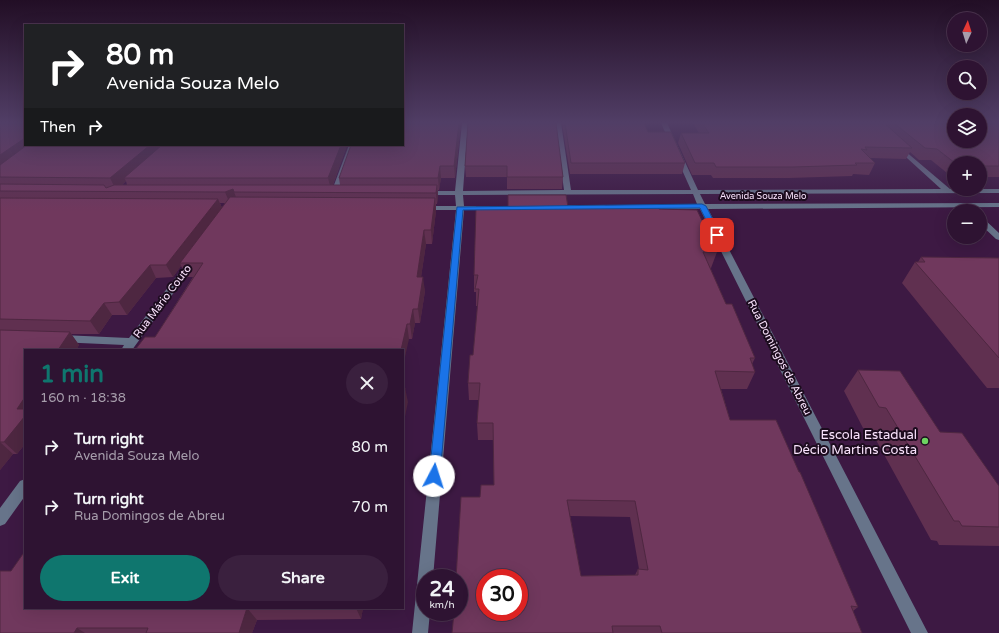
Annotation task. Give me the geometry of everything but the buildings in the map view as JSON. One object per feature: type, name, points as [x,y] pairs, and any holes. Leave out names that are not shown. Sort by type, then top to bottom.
[{"type":"street","points":[[335,193],[349,153]]},
{"type":"street","points":[[420,633],[460,208],[463,153]]},
{"type":"street","points":[[562,153],[568,193]]},
{"type":"street","name":"Rua Domingos de Abreu","points":[[677,153],[702,206],[920,633]]},
{"type":"street","points":[[904,153],[947,191]]},
{"type":"street","name":"Avenida Souza Melo","points":[[413,193],[947,191]]},
{"type":"street","name":"Avenida Souza Melo","points":[[987,191],[999,191]]},
{"type":"street","points":[[953,196],[962,204]]},
{"type":"street","name":"Avenida Souza Melo","points":[[632,207],[947,205]]},
{"type":"street","name":"Avenida Souza Melo","points":[[987,205],[999,205]]},
{"type":"street","points":[[546,207],[609,207]]},
{"type":"street","points":[[412,208],[499,208]]},
{"type":"street","points":[[987,226],[999,237]]},
{"type":"street","name":"Rua Mário Couto","points":[[129,346],[198,252]]},
{"type":"street","points":[[54,339],[129,346]]},
{"type":"street","points":[[1,516],[24,486]]},
{"type":"place","name":"Escola Estadual Décio Martins Costa","points":[[925,441]]},
{"type":"route","points":[[434,476],[460,208],[702,206],[717,235]]}]
